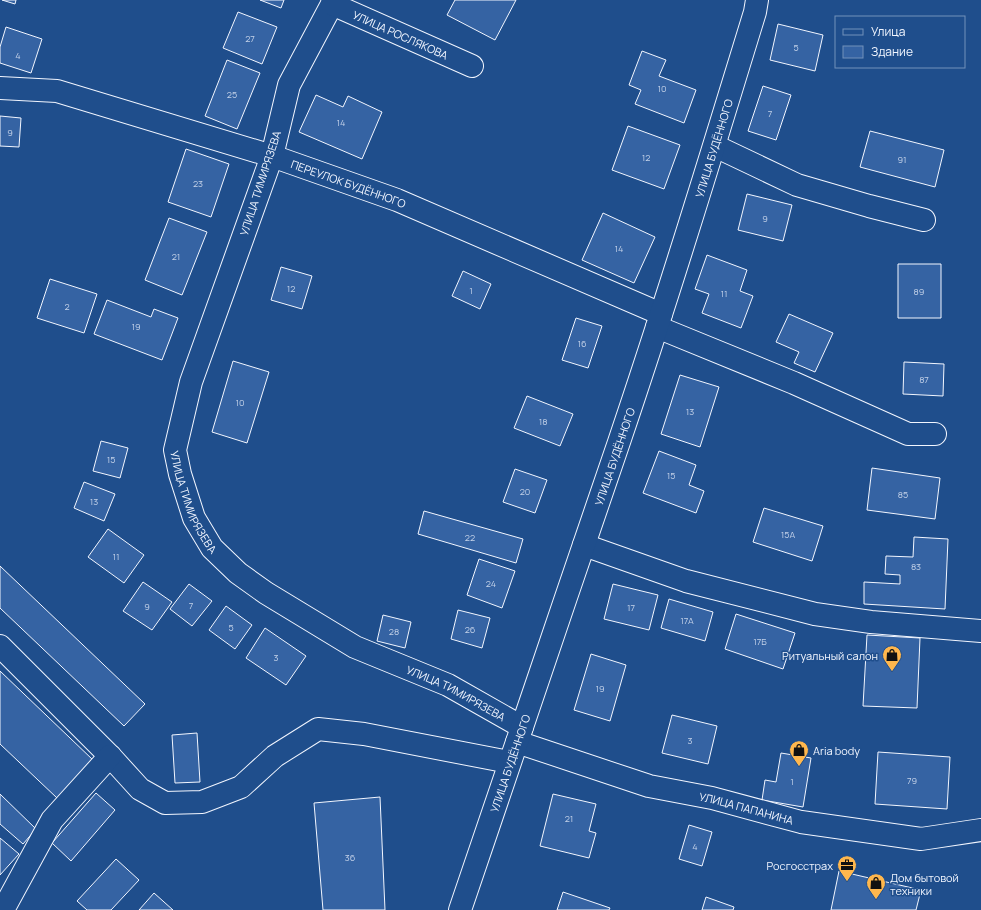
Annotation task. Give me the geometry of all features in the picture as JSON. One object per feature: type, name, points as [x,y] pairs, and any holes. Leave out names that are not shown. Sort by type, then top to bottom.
[{"type":"street","name":"УЛИЦА БУДЁННОГО","points":[[460,910],[659,320],[714,146],[755,12],[757,0]]},
{"type":"street","name":"УЛИЦА РОСЛЯКОВА","points":[[332,2],[472,66]]},
{"type":"street","name":"УЛИЦА ТИМИРЯЗЕВА","points":[[332,2],[289,85],[272,156],[191,382],[175,450],[180,474],[194,518],[212,548],[238,573],[266,593],[355,647],[448,685],[519,734]]},
{"type":"street","name":"ПЕРЕУЛОК БУДЁННОГО","points":[[0,88],[57,91],[272,156],[398,200],[908,434],[935,434]]},
{"type":"street","points":[[714,146],[797,185],[924,220]]},
{"type":"street","points":[[584,545],[686,581],[815,614],[871,622],[981,631]]},
{"type":"street","points":[[0,646],[110,756],[140,789],[165,803],[202,802],[240,787],[275,756],[318,729],[364,734],[510,762]]},
{"type":"street","name":"УЛИЦА ПАПАНИНА","points":[[519,734],[650,786],[712,798],[801,822],[921,839],[981,830]]},
{"type":"street","points":[[2,910],[31,861],[52,820],[110,756]]},
{"type":"building","points":[[2,0],[16,0],[15,4]]},
{"type":"building","points":[[260,0],[284,0],[281,8]]},
{"type":"building","points":[[455,0],[516,0],[495,40],[447,15]]},
{"type":"building","points":[[238,12],[277,27],[262,64],[223,48]]},
{"type":"building","points":[[778,24],[823,35],[815,71],[770,60]]},
{"type":"building","points":[[6,27],[42,39],[31,73],[0,63],[0,47]]},
{"type":"building","points":[[642,51],[666,60],[659,76],[696,90],[684,123],[635,104],[641,90],[629,85]]},
{"type":"building","points":[[227,60],[260,73],[237,129],[205,116]]},
{"type":"building","points":[[763,86],[791,95],[776,140],[748,131]]},
{"type":"building","points":[[316,95],[343,107],[348,96],[382,112],[362,159],[299,132]]},
{"type":"building","points":[[0,116],[21,118],[19,147],[0,146]]},
{"type":"building","points":[[628,126],[680,145],[664,189],[612,170]]},
{"type":"building","points":[[870,131],[944,150],[935,187],[860,167]]},
{"type":"building","points":[[186,149],[229,164],[211,217],[168,202]]},
{"type":"building","points":[[747,194],[792,205],[783,241],[738,230]]},
{"type":"building","points":[[603,213],[655,237],[634,283],[582,260]]},
{"type":"building","points":[[169,218],[207,232],[182,295],[145,280]]},
{"type":"building","points":[[707,255],[747,270],[740,291],[753,296],[741,328],[702,313],[709,294],[695,289]]},
{"type":"building","points":[[898,264],[941,264],[941,318],[898,318]]},
{"type":"building","points":[[281,267],[312,276],[302,309],[271,300]]},
{"type":"building","points":[[463,271],[491,284],[480,309],[452,296]]},
{"type":"building","points":[[50,279],[97,294],[84,333],[37,318]]},
{"type":"building","points":[[107,300],[151,317],[154,309],[178,318],[162,360],[94,334]]},
{"type":"building","points":[[789,314],[833,333],[815,372],[794,363],[799,352],[776,342]]},
{"type":"building","points":[[576,318],[602,326],[588,368],[562,360]]},
{"type":"building","points":[[233,361],[269,372],[247,443],[212,432]]},
{"type":"building","points":[[904,362],[944,364],[943,396],[903,394]]},
{"type":"building","points":[[680,375],[719,387],[700,447],[661,434]]},
{"type":"building","points":[[527,396],[573,414],[560,446],[514,428]]},
{"type":"building","points":[[101,441],[128,448],[120,478],[93,471]]},
{"type":"building","points":[[659,451],[696,465],[689,485],[704,491],[696,513],[643,493]]},
{"type":"building","points":[[872,468],[940,478],[935,519],[867,510]]},
{"type":"building","points":[[515,469],[547,480],[535,513],[503,502]]},
{"type":"building","points":[[84,482],[115,494],[104,521],[74,508]]},
{"type":"building","points":[[764,508],[823,526],[812,561],[753,542]]},
{"type":"building","points":[[424,511],[523,539],[516,563],[418,534]]},
{"type":"building","points":[[108,529],[144,555],[124,583],[88,557]]},
{"type":"building","points":[[914,537],[948,539],[945,609],[864,604],[864,582],[900,584],[900,575],[885,574],[886,556],[913,557]]},
{"type":"building","points":[[479,559],[515,571],[502,608],[467,595]]},
{"type":"building","points":[[0,566],[145,704],[124,726],[0,608]]},
{"type":"building","points":[[143,582],[172,602],[152,630],[123,611]]},
{"type":"building","points":[[189,584],[212,601],[192,626],[170,609]]},
{"type":"building","points":[[613,584],[658,595],[649,630],[604,619]]},
{"type":"building","points":[[669,599],[713,612],[705,641],[661,628]]},
{"type":"building","points":[[226,606],[252,625],[235,649],[209,630]]},
{"type":"building","points":[[458,610],[490,618],[482,648],[451,639]]},
{"type":"building","points":[[736,614],[795,633],[783,669],[725,649]]},
{"type":"building","points":[[383,615],[411,622],[405,648],[377,641]]},
{"type":"building","points":[[265,628],[306,656],[286,685],[246,658]]},
{"type":"building","name":"Ритуальный салон","points":[[867,635],[920,638],[917,708],[863,706]]},
{"type":"building","points":[[591,654],[626,665],[610,721],[574,710]]},
{"type":"building","points":[[0,671],[93,760],[57,798],[0,744]]},
{"type":"building","points":[[672,715],[717,726],[708,764],[662,753]]},
{"type":"building","points":[[197,733],[200,782],[175,783],[172,735]]},
{"type":"building","points":[[878,752],[950,757],[947,809],[875,804]]},
{"type":"building","points":[[781,753],[811,758],[803,807],[762,800],[765,780],[776,782]]},
{"type":"building","points":[[96,793],[115,810],[71,861],[52,843]]},
{"type":"building","points":[[0,794],[36,829],[23,844],[0,824]]},
{"type":"building","points":[[553,794],[596,804],[589,831],[596,833],[589,858],[540,846]]},
{"type":"building","points":[[380,797],[385,910],[323,910],[314,803]]},
{"type":"building","points":[[689,825],[712,832],[702,866],[679,859]]},
{"type":"building","points":[[0,838],[19,854],[0,875]]},
{"type":"building","points":[[116,859],[139,880],[111,910],[87,910],[77,901]]},
{"type":"building","name":"Дом бытовой техники","points":[[839,871],[921,890],[916,910],[831,910]]},
{"type":"building","points":[[563,892],[610,908],[609,910],[557,910]]},
{"type":"building","points":[[154,893],[173,910],[139,910]]},
{"type":"building","points":[[706,897],[734,907],[733,910],[702,910]]},
{"type":"place","name":"Ритуальный салон","points":[[892,672]]},
{"type":"place","name":"Aria body","points":[[799,767]]},
{"type":"place","name":"Росгосстрах","points":[[847,882]]},
{"type":"place","name":"Дом бытовой техники","points":[[876,900]]}]
